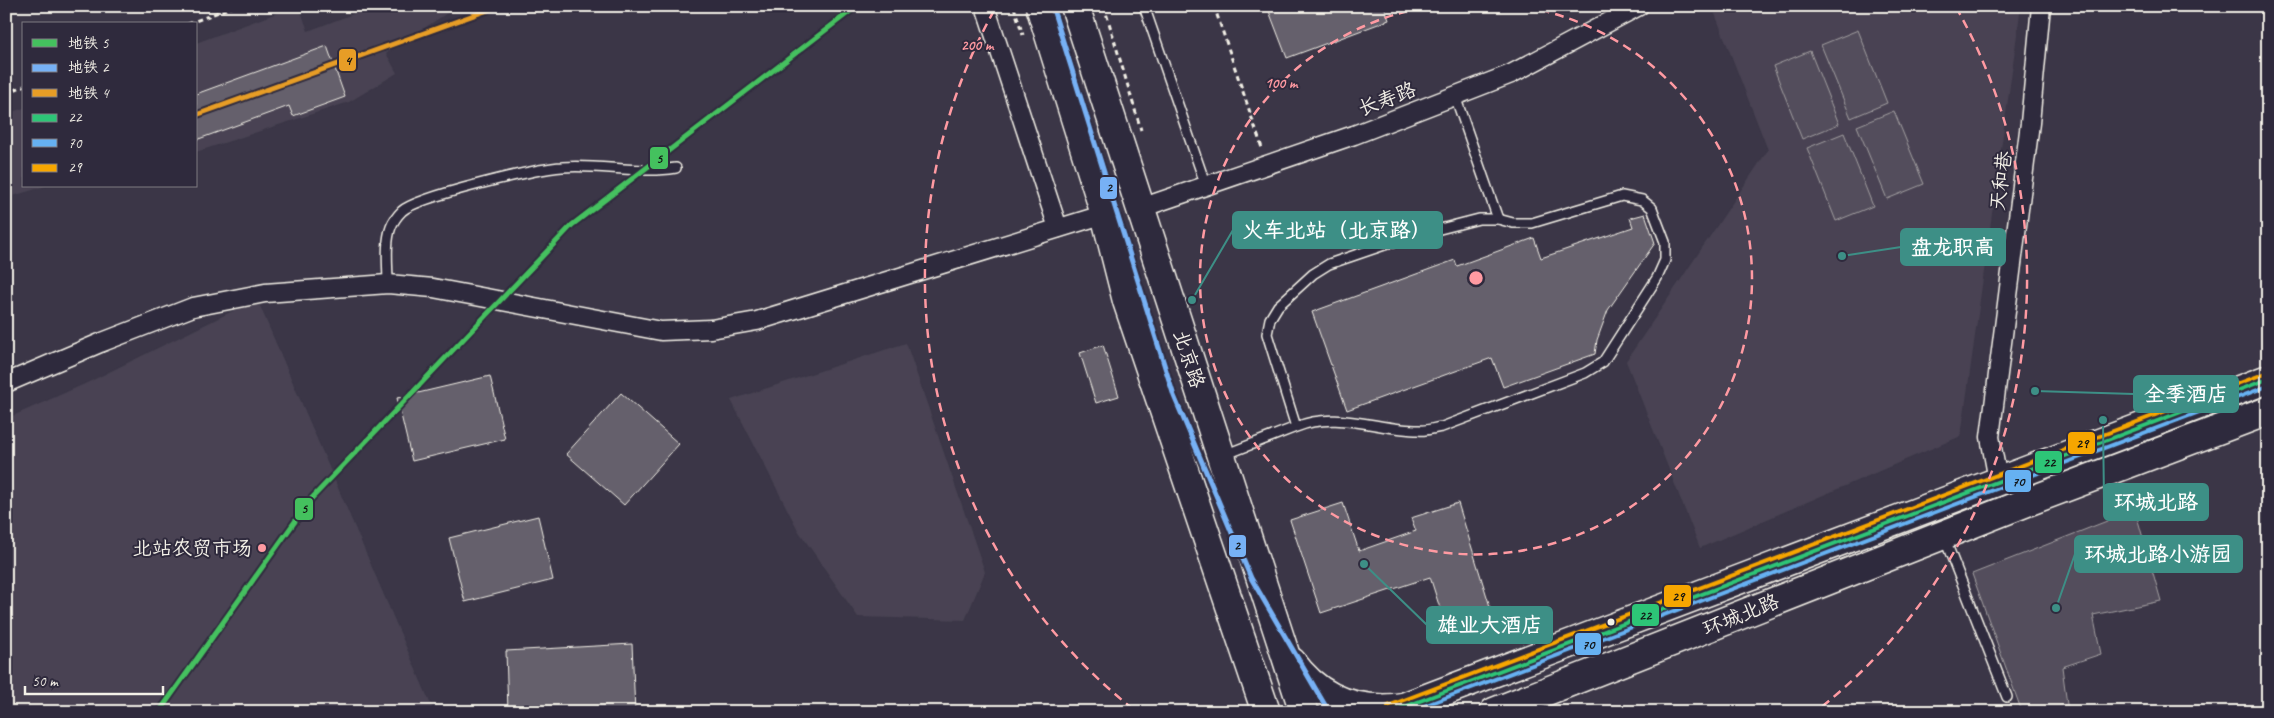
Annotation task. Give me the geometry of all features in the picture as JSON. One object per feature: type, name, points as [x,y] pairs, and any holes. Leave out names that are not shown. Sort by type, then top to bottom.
[{"type":"main road","name":"北京路","points":[[1040,6],[1105,214],[1127,301],[1256,677],[1266,712]]},
{"type":"main road","name":"北京路","points":[[1075,6],[1287,654],[1304,712]]},
{"type":"main road","name":"环城北路","points":[[1287,654],[1308,681],[1331,698],[1358,707],[1397,709],[2268,379]]},
{"type":"main road","name":"环城北路","points":[[1494,712],[1943,535],[2268,411]]},
{"type":"main road","points":[[1254,712],[1256,677]]},
{"type":"street","points":[[985,6],[1058,228]]},
{"type":"street","name":"长寿路","points":[[1141,208],[1354,135],[1511,74],[1639,6]]},
{"type":"street","name":"天和巷","points":[[1998,480],[1990,437],[2030,123],[2041,6]]},
{"type":"street","points":[[6,383],[100,343],[193,308],[265,292],[388,284],[433,288],[661,331],[711,329],[757,321],[1105,214]]},
{"type":"lane","points":[[1144,6],[1206,186]]},
{"type":"lane","points":[[1455,96],[1498,219]]},
{"type":"lane","points":[[388,284],[391,226],[401,211],[418,202],[500,178],[561,167],[611,166],[656,171],[676,168]]},
{"type":"lane","points":[[1222,456],[1296,427],[1333,420],[1419,430],[1442,427],[1585,373],[1602,362],[1657,278],[1664,260],[1665,242],[1652,208],[1642,200],[1622,196],[1532,223],[1479,219],[1405,238],[1330,264],[1313,274],[1278,306],[1270,319],[1266,334],[1296,427]]},
{"type":"lane","points":[[1943,535],[2007,697]]},
{"type":"path","points":[[193,22],[234,6]]},
{"type":"path","points":[[1214,6],[1268,165]]},
{"type":"path","points":[[6,93],[22,87]]},
{"type":"shaded area","points":[[296,6],[299,6],[308,31],[374,6],[458,6],[386,53],[397,73],[349,102],[198,151],[198,42]]},
{"type":"shaded area","points":[[1712,6],[2021,6],[1961,436],[1700,548],[1626,361],[1768,150]]},
{"type":"shaded area","points":[[1858,30],[1887,103],[1851,118],[1821,45]]},
{"type":"shaded area","points":[[1810,51],[1839,124],[1802,139],[1773,66]]},
{"type":"shaded area","points":[[22,109],[22,188],[39,188],[6,198],[6,114]]},
{"type":"shaded area","points":[[1894,111],[1924,184],[1887,199],[1857,126]]},
{"type":"shaded area","points":[[1844,133],[1873,206],[1836,221],[1807,148]]},
{"type":"shaded area","name":"北站农贸市场","points":[[257,299],[434,712],[6,712],[6,419],[87,383]]},
{"type":"shaded area","points":[[906,343],[985,572],[965,620],[858,617],[798,530],[731,400]]},
{"type":"shaded area","points":[[2135,510],[2161,601],[2093,615],[2101,654],[2062,667],[2068,712],[2022,712],[1972,574]]},
{"type":"building","points":[[1267,6],[1384,6],[1389,20],[1287,58]]},
{"type":"building","points":[[327,46],[345,97],[293,116],[289,106],[198,139],[198,93]]},
{"type":"building","points":[[1645,214],[1655,243],[1608,310],[1597,340],[1595,354],[1503,387],[1492,358],[1347,410],[1312,312],[1455,260],[1457,266],[1534,238],[1541,258],[1633,227],[1630,218]]},
{"type":"building","points":[[1103,345],[1119,396],[1096,403],[1080,353]]},
{"type":"building","points":[[490,376],[505,439],[412,461],[397,398]]},
{"type":"building","points":[[621,393],[679,444],[624,505],[566,454]]},
{"type":"building","points":[[1343,503],[1359,551],[1416,531],[1411,518],[1458,503],[1492,613],[1446,627],[1430,577],[1321,613],[1290,520]]},
{"type":"building","points":[[538,516],[553,580],[465,602],[449,538]]},
{"type":"building","points":[[632,644],[635,712],[508,712],[506,651]]},
{"type":"metro line","name":"4","points":[[198,114],[499,6]]},
{"type":"metro line","name":"5","points":[[159,712],[311,499],[572,225],[857,6]]},
{"type":"metro line","name":"2","points":[[1052,6],[1174,396],[1251,578],[1329,712]]},
{"type":"transit line","name":"29","points":[[1388,706],[2266,373]]},
{"type":"transit line","name":"22","points":[[1391,712],[2268,379]]},
{"type":"transit line","name":"70","points":[[1408,712],[2268,386]]},
{"type":"place","name":"盘龙职高","points":[[1842,256]]},
{"type":"place","name":"火车北站（北京路）","points":[[1192,300]]},
{"type":"place","name":"全季酒店","points":[[2035,391]]},
{"type":"place","name":"环城北路","points":[[2103,420]]},
{"type":"place","name":"北站农贸市场","points":[[262,548]]},
{"type":"place","name":"雄业大酒店","points":[[1364,564]]},
{"type":"place","name":"环城北路小游园","points":[[2056,608]]}]
